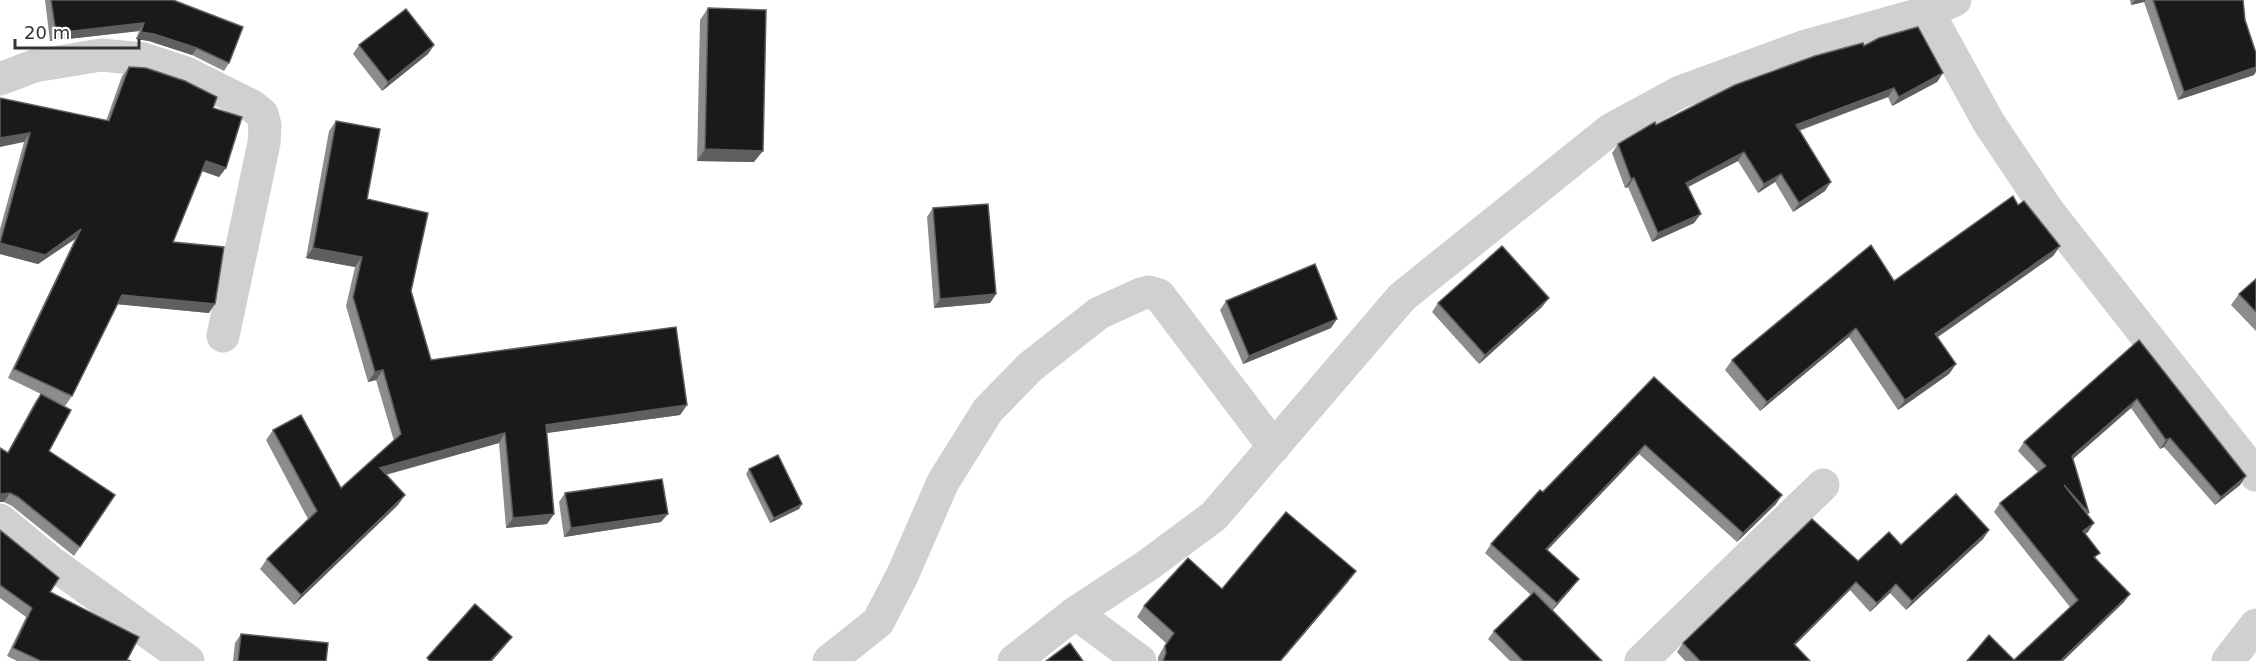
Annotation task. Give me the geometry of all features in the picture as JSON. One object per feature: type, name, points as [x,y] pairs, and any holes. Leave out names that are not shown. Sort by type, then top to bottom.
[{"type":"street","points":[[1014,661],[1076,613],[1148,565],[1214,516],[1402,297],[1610,130],[1680,92],[1803,47],[1942,6],[1989,123],[2048,211],[2256,475]]},
{"type":"street","points":[[0,79],[34,66],[101,54],[143,59],[186,73],[252,106],[262,114],[265,125],[264,143],[223,336]]},
{"type":"street","points":[[829,661],[878,622],[902,576],[943,482],[988,410],[1030,368],[1099,313],[1140,294],[1149,292],[1158,296],[1274,447]]},
{"type":"street","points":[[1641,661],[1823,485]]},
{"type":"street","points":[[0,520],[52,563],[188,661]]},
{"type":"street","points":[[1076,613],[1140,661]]},
{"type":"street","points":[[2228,661],[2256,625]]},
{"type":"building","points":[[51,0],[173,0],[243,27],[229,63],[197,48],[141,32],[144,23],[56,33]]},
{"type":"building","points":[[2153,0],[2243,0],[2245,20],[2256,53],[2256,67],[2184,92]]},
{"type":"building","points":[[708,8],[766,10],[763,151],[705,149]]},
{"type":"building","points":[[406,9],[434,45],[388,82],[359,45]]},
{"type":"building","points":[[1918,27],[1943,73],[1899,97],[1894,88],[1796,125],[1831,182],[1799,203],[1781,174],[1764,184],[1744,152],[1686,183],[1701,214],[1658,233],[1634,178],[1631,179],[1618,144],[1655,122],[1656,125],[1735,85],[1815,56],[1863,43],[1864,46],[1879,38]]},
{"type":"building","points":[[129,67],[146,68],[185,81],[217,97],[213,108],[242,117],[226,168],[206,161],[173,242],[224,247],[215,304],[122,295],[72,396],[14,369],[81,229],[45,255],[0,243],[30,133],[0,138],[0,98],[109,121]]},
{"type":"building","points":[[336,121],[380,129],[367,199],[428,213],[411,291],[431,360],[676,327],[687,405],[546,425],[554,514],[513,518],[505,433],[380,468],[405,495],[301,595],[267,559],[317,511],[273,430],[301,415],[341,488],[401,434],[383,370],[375,372],[353,297],[362,257],[313,248]]},
{"type":"building","points":[[2013,196],[2018,205],[2024,201],[2060,246],[1935,334],[1956,364],[1905,400],[1856,328],[1767,402],[1732,360],[1871,245],[1894,281]]},
{"type":"building","points":[[988,204],[996,294],[940,299],[933,208]]},
{"type":"building","points":[[1502,246],[1549,298],[1485,355],[1438,303]]},
{"type":"building","points":[[1315,264],[1337,319],[1249,356],[1226,301]]},
{"type":"building","points":[[2256,279],[2256,312],[2239,294]]},
{"type":"building","points":[[2139,340],[2246,476],[2221,497],[2170,438],[2166,440],[2137,399],[2072,456],[2089,513],[2064,485],[2094,523],[2083,531],[2100,553],[2094,557],[2130,594],[2060,661],[1967,661],[1989,635],[2014,660],[2078,600],[2000,503],[2046,466],[2024,442]]},
{"type":"building","points":[[1654,377],[1782,495],[1743,533],[1645,445],[1546,549],[1579,579],[1557,603],[1491,544],[1540,490],[1543,492]]},
{"type":"building","points":[[41,394],[71,410],[49,451],[115,495],[80,547],[18,497],[10,493],[0,494],[0,448],[8,453]]},
{"type":"building","points":[[778,455],[802,504],[774,518],[749,469]]},
{"type":"building","points":[[662,479],[668,514],[571,528],[565,493]]},
{"type":"building","points":[[1956,494],[1989,530],[1912,601],[1896,584],[1877,603],[1856,582],[1794,644],[1810,661],[1700,661],[1683,643],[1812,519],[1858,561],[1889,532],[1901,545]]},
{"type":"building","points":[[1286,512],[1356,571],[1280,661],[1163,661],[1166,653],[1165,646],[1174,633],[1144,606],[1188,558],[1222,589]]},
{"type":"building","points":[[0,530],[59,578],[50,592],[139,637],[127,660],[131,661],[41,661],[13,648],[32,608],[0,585]]},
{"type":"building","points":[[1534,592],[1602,661],[1523,661],[1494,631]]},
{"type":"building","points":[[475,604],[512,637],[490,661],[430,661],[427,658]]},
{"type":"building","points":[[241,634],[328,643],[326,661],[238,661]]},
{"type":"building","points":[[1070,643],[1083,661],[1046,661]]}]
